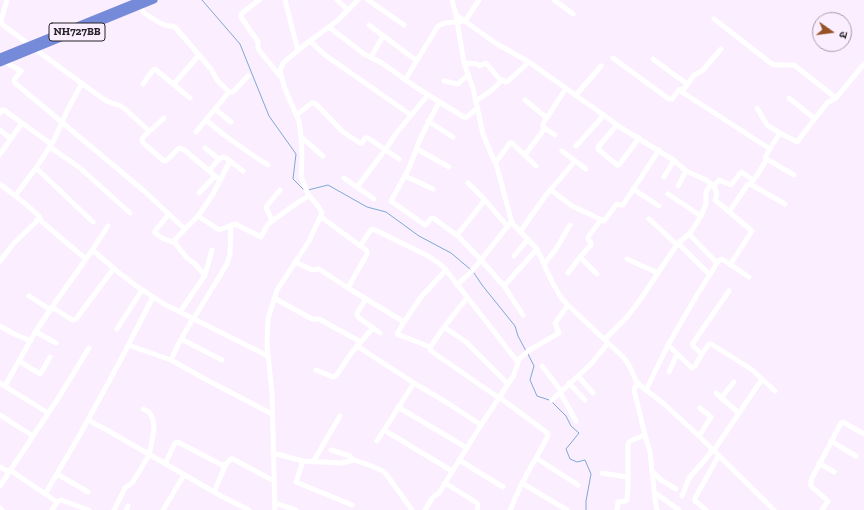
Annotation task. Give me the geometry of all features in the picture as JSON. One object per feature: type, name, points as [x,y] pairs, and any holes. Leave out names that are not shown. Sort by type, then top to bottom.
[{"type":"highway","name":"NH727BB","points":[[1,60],[128,5],[154,0]]},
{"type":"street","points":[[7,0],[2,9],[1,23],[106,100],[125,109],[150,131]]},
{"type":"street","points":[[259,0],[241,14],[241,17],[258,42],[258,50],[282,78]]},
{"type":"street","points":[[284,0],[298,51]]},
{"type":"street","points":[[337,0],[348,10]]},
{"type":"street","points":[[275,510],[272,393],[267,345],[268,319],[277,290],[309,241],[322,213],[308,195],[301,178],[302,137],[299,121],[285,89],[280,71],[283,63],[337,21],[358,0]]},
{"type":"street","points":[[368,0],[404,25]]},
{"type":"street","points":[[452,0],[464,64],[472,84],[483,134],[489,150],[496,162],[511,222],[537,249],[562,299],[627,361],[639,384],[699,436],[774,510]]},
{"type":"street","points":[[405,80],[438,26],[445,22],[465,21],[479,0]]},
{"type":"street","points":[[554,0],[574,14]]},
{"type":"street","points":[[140,3],[144,13],[160,23],[175,27],[211,69],[217,80],[229,92]]},
{"type":"street","points":[[456,15],[497,44],[529,62],[617,125],[674,160],[686,171],[706,180],[712,185],[717,194],[715,200],[752,231],[730,265]]},
{"type":"street","points":[[714,19],[772,64],[794,65],[836,98]]},
{"type":"street","points":[[369,26],[417,61]]},
{"type":"street","points":[[329,27],[364,54],[382,63],[438,102],[466,117],[477,108]]},
{"type":"street","points":[[371,57],[383,36]]},
{"type":"street","points":[[310,41],[325,55],[411,115]]},
{"type":"street","points":[[613,58],[669,99],[673,99],[679,90],[684,89],[694,75],[702,71],[721,49]]},
{"type":"street","points":[[174,84],[199,56]]},
{"type":"street","points":[[653,59],[687,84]]},
{"type":"street","points":[[1,60],[21,71],[14,80],[15,83],[144,191],[185,229]]},
{"type":"street","points":[[464,64],[476,64],[479,66],[486,63],[501,81],[502,79],[505,82],[508,82],[529,62]]},
{"type":"street","points":[[757,108],[767,125],[797,142],[827,103],[836,98],[864,64]]},
{"type":"street","points":[[576,95],[601,66]]},
{"type":"street","points":[[143,84],[155,69],[190,98]]},
{"type":"street","points":[[444,81],[458,84],[468,75]]},
{"type":"street","points":[[196,132],[229,92],[233,92],[248,76]]},
{"type":"street","points":[[476,101],[492,90],[501,81]]},
{"type":"street","points":[[15,196],[36,168],[57,135],[68,109],[82,83]]},
{"type":"street","points":[[555,135],[543,127],[543,124],[566,88]]},
{"type":"street","points":[[679,90],[770,149]]},
{"type":"street","points":[[357,187],[398,131],[428,95]]},
{"type":"street","points":[[789,98],[815,119]]},
{"type":"street","points":[[525,100],[547,118]]},
{"type":"street","points":[[438,102],[421,137],[413,160],[391,199],[392,202],[425,225],[430,219],[433,218],[457,235],[504,286],[523,314]]},
{"type":"street","points":[[296,114],[312,103],[315,103],[343,132],[360,143],[368,138],[399,159]]},
{"type":"street","points":[[215,109],[231,122]]},
{"type":"street","points":[[0,113],[4,110],[22,123],[80,168],[130,213]]},
{"type":"street","points":[[576,146],[604,115]]},
{"type":"street","points":[[164,118],[142,138],[143,142],[165,161],[178,149],[183,149],[220,180]]},
{"type":"street","points":[[206,120],[268,165]]},
{"type":"street","points":[[428,121],[453,137]]},
{"type":"street","points":[[0,154],[22,123]]},
{"type":"street","points":[[617,125],[598,149],[617,165],[619,165],[639,138]]},
{"type":"street","points":[[525,155],[545,128]]},
{"type":"street","points":[[0,130],[11,139]]},
{"type":"street","points":[[729,212],[747,185],[752,182],[758,174],[770,149],[780,133]]},
{"type":"street","points":[[302,137],[323,156]]},
{"type":"street","points":[[496,162],[512,142],[536,166]]},
{"type":"street","points":[[205,148],[219,159]]},
{"type":"street","points":[[417,149],[449,167]]},
{"type":"street","points":[[551,190],[572,206],[604,221],[617,204],[621,206],[623,205],[658,150]]},
{"type":"street","points":[[562,152],[586,169]]},
{"type":"street","points":[[209,171],[219,159],[224,157],[243,171]]},
{"type":"street","points":[[664,177],[674,160]]},
{"type":"street","points":[[766,160],[794,175]]},
{"type":"street","points":[[173,242],[198,216],[213,194],[230,161]]},
{"type":"street","points":[[520,232],[551,190],[575,161]]},
{"type":"street","points":[[36,168],[93,222]]},
{"type":"street","points":[[678,186],[686,171]]},
{"type":"street","points":[[552,400],[591,364],[606,341],[627,317],[678,244],[689,234],[706,204],[706,192],[712,185],[719,180],[731,185],[741,172],[752,182],[785,204]]},
{"type":"street","points":[[199,193],[215,176]]},
{"type":"street","points":[[405,176],[433,190]]},
{"type":"street","points":[[344,178],[374,199]]},
{"type":"street","points":[[468,183],[508,227]]},
{"type":"street","points":[[0,184],[39,216],[42,222],[86,259]]},
{"type":"street","points":[[633,189],[659,206]]},
{"type":"street","points":[[272,221],[266,207],[280,190]]},
{"type":"street","points":[[668,194],[700,216]]},
{"type":"street","points":[[198,216],[219,230],[235,224],[261,237],[267,225],[308,195]]},
{"type":"street","points":[[457,235],[485,200]]},
{"type":"street","points":[[169,214],[154,232],[162,238],[176,244],[187,258],[205,275]]},
{"type":"street","points":[[0,261],[15,242],[36,222],[39,216]]},
{"type":"street","points":[[321,217],[366,250],[367,254],[348,288]]},
{"type":"street","points":[[649,219],[684,248],[710,275]]},
{"type":"street","points":[[568,273],[591,245],[588,237],[601,220]]},
{"type":"street","points":[[457,285],[481,260],[511,222]]},
{"type":"street","points":[[171,360],[193,318],[227,264],[231,249],[231,225]]},
{"type":"street","points":[[544,264],[556,249],[570,225]]},
{"type":"street","points":[[48,414],[2,384],[19,361],[36,332],[108,226]]},
{"type":"street","points":[[360,246],[372,229],[434,260],[446,270],[518,362]]},
{"type":"street","points":[[689,234],[717,263]]},
{"type":"street","points":[[514,256],[528,239]]},
{"type":"street","points":[[504,286],[537,249]]},
{"type":"street","points":[[180,312],[205,275],[212,250]]},
{"type":"street","points":[[91,252],[96,252],[142,290],[164,304],[268,356]]},
{"type":"street","points":[[580,257],[598,274]]},
{"type":"street","points":[[626,258],[658,273]]},
{"type":"street","points":[[646,390],[668,345],[720,259],[749,277]]},
{"type":"street","points":[[295,262],[312,270],[319,269],[404,322]]},
{"type":"street","points":[[29,296],[73,320],[76,319],[114,268]]},
{"type":"street","points":[[446,270],[421,297],[397,334],[430,347],[431,351],[547,433],[547,438],[522,483],[510,510]]},
{"type":"street","points":[[117,329],[142,290]]},
{"type":"street","points":[[702,354],[693,346],[693,343],[729,291]]},
{"type":"street","points":[[45,494],[88,420],[153,297]]},
{"type":"street","points":[[274,298],[312,319],[320,319],[359,344],[414,384],[481,424]]},
{"type":"street","points":[[430,347],[467,298]]},
{"type":"street","points":[[366,299],[357,316],[380,334]]},
{"type":"street","points":[[425,510],[433,497],[439,493],[481,424],[514,375],[522,355],[559,333],[555,323],[568,305]]},
{"type":"street","points":[[0,326],[14,334],[31,340]]},
{"type":"street","points":[[444,327],[466,342],[508,384]]},
{"type":"street","points":[[316,370],[334,377],[336,376],[359,344],[373,328]]},
{"type":"street","points":[[36,332],[56,344]]},
{"type":"street","points":[[181,339],[222,360]]},
{"type":"street","points":[[668,345],[692,368],[695,366],[709,344],[711,344],[746,365],[775,391]]},
{"type":"street","points":[[128,345],[171,360],[272,414]]},
{"type":"street","points":[[0,486],[59,397],[89,348]]},
{"type":"street","points":[[669,372],[678,354]]},
{"type":"street","points":[[19,361],[40,374],[50,357]]},
{"type":"street","points":[[542,366],[561,391],[576,421]]},
{"type":"street","points":[[578,376],[593,393]]},
{"type":"street","points":[[682,496],[691,476],[714,450],[762,379]]},
{"type":"street","points":[[721,398],[734,382]]},
{"type":"street","points":[[569,383],[585,400]]},
{"type":"street","points":[[377,441],[414,384]]},
{"type":"street","points":[[639,384],[634,390],[650,452],[657,510]]},
{"type":"street","points":[[716,393],[739,413]]},
{"type":"street","points":[[398,407],[467,448]]},
{"type":"street","points":[[699,436],[711,417],[700,408]]},
{"type":"street","points":[[114,510],[125,488],[132,483],[149,455],[154,431],[153,419],[149,412],[143,409]]},
{"type":"street","points":[[0,415],[33,436]]},
{"type":"street","points":[[313,462],[340,416]]},
{"type":"street","points":[[88,420],[214,492],[249,510]]},
{"type":"street","points":[[822,510],[828,501],[811,486],[811,480],[831,441],[842,422],[864,434]]},
{"type":"street","points":[[384,430],[452,471]]},
{"type":"street","points":[[617,510],[618,502],[627,500],[628,444],[630,441],[645,435]]},
{"type":"street","points":[[831,441],[856,456]]},
{"type":"street","points":[[165,464],[175,443],[178,442],[222,465],[226,464]]},
{"type":"street","points":[[330,450],[350,456],[353,460]]},
{"type":"street","points":[[273,453],[303,461],[342,463],[356,460],[369,465],[384,472],[412,510]]},
{"type":"street","points":[[706,510],[695,501],[695,498],[719,455]]},
{"type":"street","points":[[536,458],[578,485]]},
{"type":"street","points":[[214,492],[226,464],[233,459],[274,481]]},
{"type":"street","points":[[459,460],[503,487]]},
{"type":"street","points":[[303,461],[296,482],[352,505]]},
{"type":"street","points":[[819,463],[834,472]]},
{"type":"street","points":[[0,467],[57,502]]},
{"type":"street","points":[[652,471],[661,480],[676,489]]},
{"type":"street","points":[[602,473],[627,477]]},
{"type":"street","points":[[57,474],[88,492]]},
{"type":"street","points":[[166,509],[184,475]]},
{"type":"street","points":[[445,483],[477,503],[477,510]]},
{"type":"street","points":[[522,483],[567,510]]},
{"type":"street","points":[[654,492],[679,510]]},
{"type":"street","points":[[52,510],[57,502],[61,500],[89,510]]},
{"type":"street","points":[[274,503],[296,510]]},
{"type":"waterway","points":[[202,0],[240,44],[269,116],[296,154],[293,179],[304,190]]},
{"type":"waterway","points":[[308,190],[328,185],[367,207],[386,212],[419,236],[451,253],[470,269]]},
{"type":"waterway","points":[[474,273],[515,326],[518,336],[526,351]]},
{"type":"waterway","points":[[528,354],[534,366],[530,380],[537,396],[549,400]]},
{"type":"waterway","points":[[552,402],[566,416],[571,426],[579,433],[566,449],[570,459],[577,462],[585,460],[591,474],[586,501],[586,510]]}]
